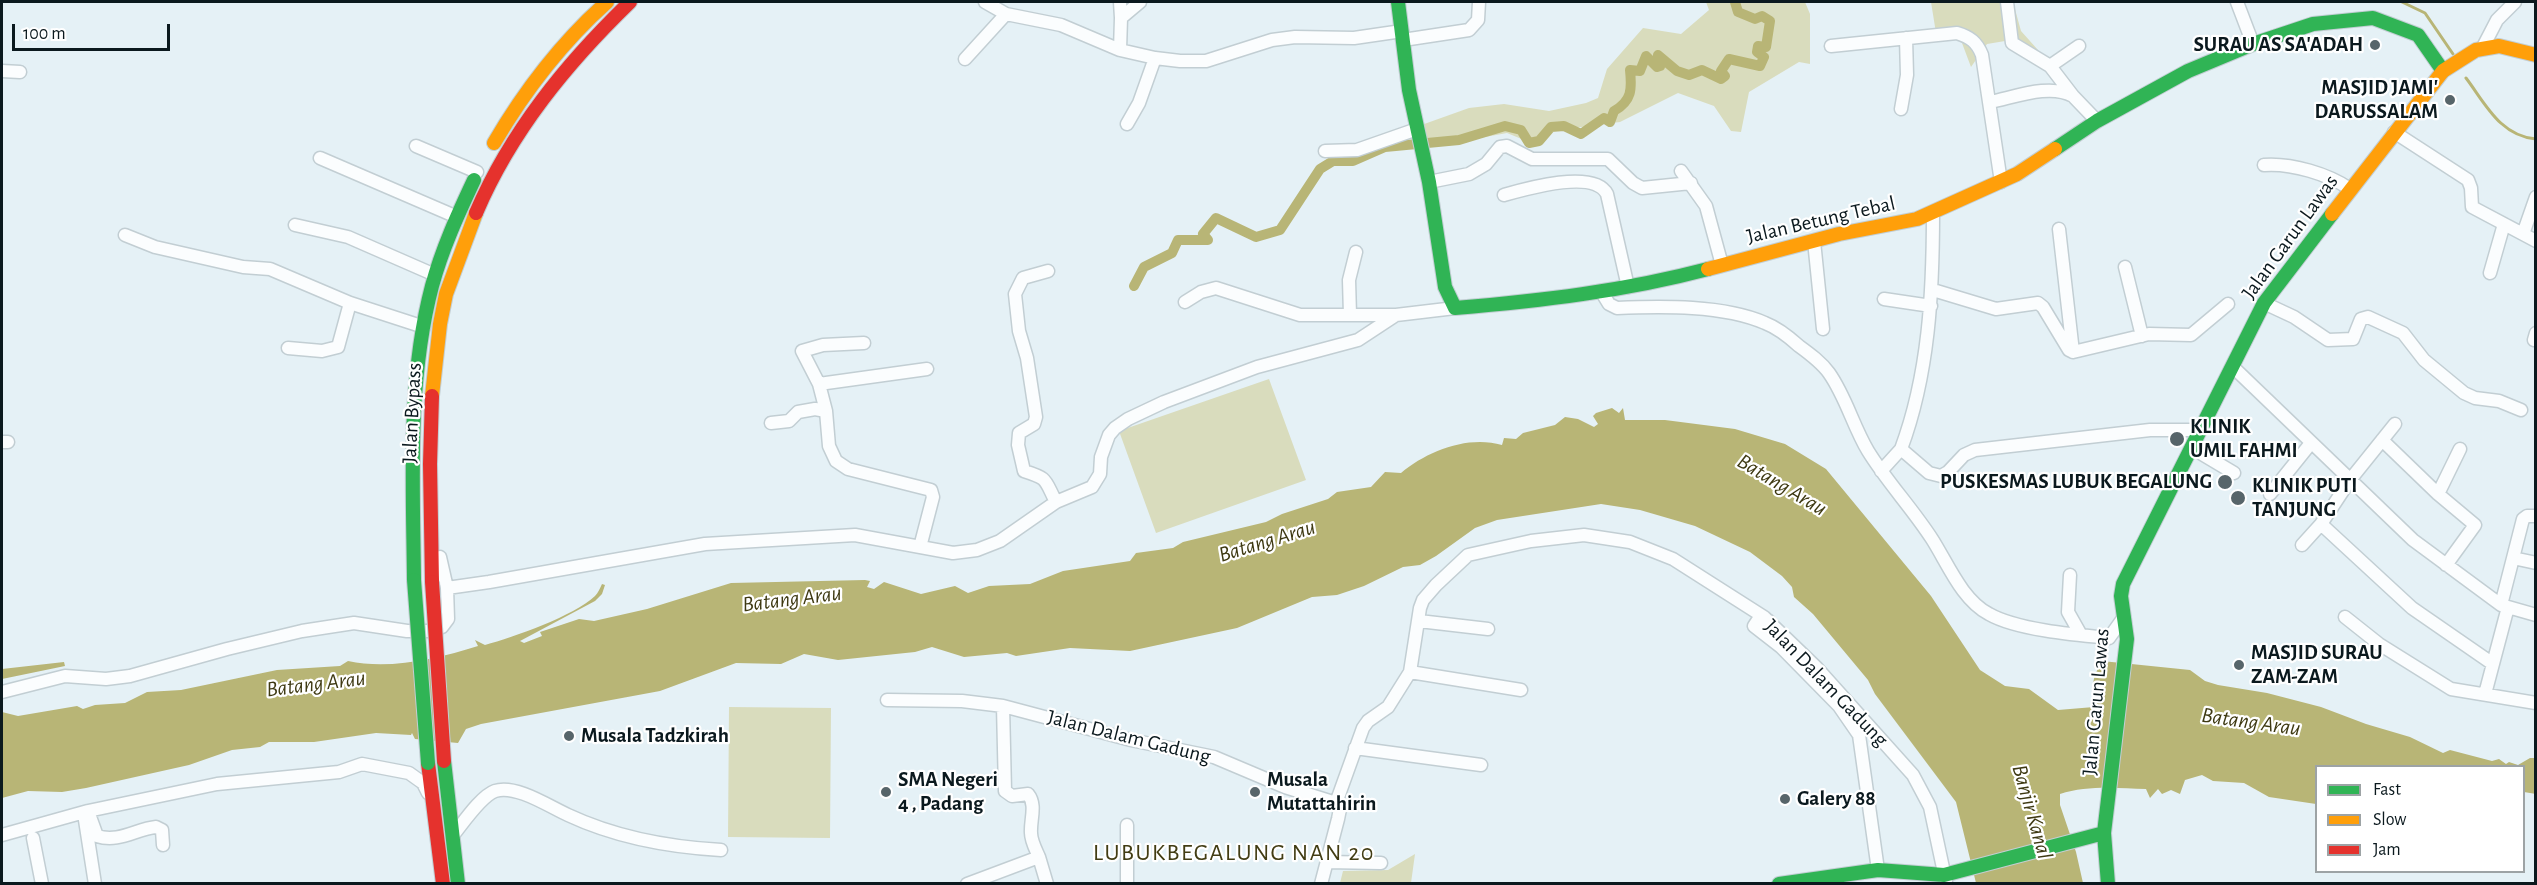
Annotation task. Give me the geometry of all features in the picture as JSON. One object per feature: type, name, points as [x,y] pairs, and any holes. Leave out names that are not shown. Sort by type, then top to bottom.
[{"type":"main road","name":"Jalan Bypass","points":[[443,884],[431,799],[414,580],[414,394],[429,298],[435,275],[457,217],[483,162],[509,116],[568,41],[607,2]]},
{"type":"main road","name":"Jalan Bypass","points":[[458,884],[444,761],[430,522],[430,396],[444,302],[476,212],[516,134],[552,84],[600,29],[630,2]]},
{"type":"main road","points":[[1398,2],[1409,90],[1429,182],[1445,287],[1455,308]]},
{"type":"main road","name":"Jalan Betung Tebal","points":[[1455,308],[1532,302],[1628,287],[1814,241],[1917,219],[2001,183],[2048,155],[2097,121],[2188,70],[2253,44],[2313,24],[2373,18],[2418,35],[2443,72]]},
{"type":"main road","points":[[2483,47],[2509,48],[2535,55]]},
{"type":"main road","name":"Jalan Garun Lawas","points":[[2108,884],[2104,833],[2127,639],[2121,596],[2123,584],[2264,303],[2394,132],[2443,72],[2483,47]]},
{"type":"main road","points":[[541,74],[552,84]]},
{"type":"main road","points":[[429,298],[444,302]]},
{"type":"main road","points":[[1779,884],[1878,870],[1945,879],[1960,870],[2104,833]]},
{"type":"street","points":[[986,2],[1006,14],[1061,25],[1120,50],[1155,58],[1206,61],[1272,40],[1295,37],[1354,38],[1469,30],[1478,20],[1479,2]]},
{"type":"street","points":[[1120,2],[1122,18],[1120,50]]},
{"type":"street","points":[[1122,18],[1140,2]]},
{"type":"street","points":[[2007,2],[2012,43],[2050,66],[2073,96],[2097,121]]},
{"type":"street","points":[[2240,2],[2253,44]]},
{"type":"street","points":[[2483,47],[2497,20],[2516,2]]},
{"type":"street","points":[[965,59],[1006,14]]},
{"type":"street","points":[[1831,46],[1957,33],[1971,39],[1982,55],[2001,183]]},
{"type":"street","points":[[1901,109],[1907,75],[1906,38]]},
{"type":"street","points":[[2050,66],[2079,45]]},
{"type":"street","points":[[1127,124],[1139,103],[1155,58]]},
{"type":"street","points":[[2,71],[20,72]]},
{"type":"street","points":[[1990,102],[2051,90],[2062,91],[2073,96]]},
{"type":"street","points":[[2394,132],[2466,177],[2471,184],[2472,207],[2535,241]]},
{"type":"street","points":[[1325,152],[1357,150],[1418,137]]},
{"type":"street","points":[[416,146],[483,162]]},
{"type":"street","points":[[1429,182],[1469,174],[1486,164],[1500,147],[1507,146],[1532,159],[1608,159],[1633,183],[1642,188],[1691,183]]},
{"type":"street","points":[[320,158],[457,217]]},
{"type":"street","points":[[2264,165],[2287,166],[2327,177],[2350,189]]},
{"type":"street","points":[[1681,171],[1708,211],[1722,265]]},
{"type":"street","points":[[1504,195],[1537,185],[1586,182],[1603,189],[1612,214],[1628,287]]},
{"type":"street","points":[[2523,234],[2535,197]]},
{"type":"street","points":[[1881,471],[1902,449],[1918,392],[1933,290],[1933,213]]},
{"type":"street","points":[[2490,273],[2505,224]]},
{"type":"street","points":[[295,225],[348,237],[435,275]]},
{"type":"street","points":[[2059,229],[2073,352]]},
{"type":"street","points":[[125,235],[155,247],[243,267],[270,269],[350,303],[424,327]]},
{"type":"street","points":[[1814,241],[1823,329]]},
{"type":"street","points":[[1350,315],[1349,280],[1353,256],[1356,252]]},
{"type":"street","points":[[2126,267],[2142,336]]},
{"type":"street","points":[[1048,271],[1023,278],[1015,294],[1019,331],[1027,358],[1036,417],[1034,424],[1019,433],[1018,445],[1024,471],[1043,477],[1056,502]]},
{"type":"street","points":[[1185,302],[1201,292],[1216,288],[1300,315],[1396,315],[1455,308]]},
{"type":"street","points":[[1933,290],[1996,309],[2038,303],[2043,307],[2069,350],[2073,352],[2149,334],[2191,335],[2228,304]]},
{"type":"street","points":[[1601,291],[1609,304],[1617,308],[1691,308],[1750,318],[1777,329],[1812,355],[1830,374],[1861,439],[1881,471],[1906,500],[1961,585],[1982,609],[1992,616],[2015,623],[2109,638],[2124,617]]},
{"type":"street","points":[[1884,299],[1931,306]]},
{"type":"street","points":[[288,348],[322,351],[338,347],[350,303]]},
{"type":"street","points":[[2264,303],[2290,314],[2331,341],[2353,339],[2361,319],[2368,317],[2403,333],[2424,360],[2464,393],[2521,410]]},
{"type":"street","points":[[447,588],[705,544],[855,535],[953,553],[977,550],[1000,542],[1056,502],[1092,487],[1100,474],[1101,457],[1110,435],[1114,428],[1128,419],[1164,402],[1257,367],[1358,340],[1396,315]]},
{"type":"street","points":[[864,343],[823,345],[802,351],[819,384],[826,411],[829,446],[836,461],[848,469],[931,490],[933,497],[920,547]]},
{"type":"street","points":[[2233,367],[2413,540],[2446,566],[2505,606],[2535,615]]},
{"type":"street","points":[[819,384],[927,369]]},
{"type":"street","points":[[771,423],[789,421],[798,411],[815,409],[826,411]]},
{"type":"street","points":[[2302,544],[2321,524],[2350,480],[2395,424]]},
{"type":"street","points":[[1902,449],[1929,473],[1941,476],[1964,455],[1975,450],[2150,430],[2201,430]]},
{"type":"street","points":[[2382,440],[2438,494],[2475,525],[2446,566]]},
{"type":"street","points":[[2270,494],[2311,443]]},
{"type":"street","points":[[2192,448],[2234,473]]},
{"type":"street","points":[[2438,494],[2460,449]]},
{"type":"street","points":[[2485,694],[2505,606],[2513,558],[2524,518],[2535,516]]},
{"type":"street","points":[[2,692],[65,676],[106,679],[130,676],[302,631],[354,623],[407,631],[427,631],[442,627],[448,619],[447,588],[430,522]]},
{"type":"street","points":[[2321,524],[2412,608],[2493,664]]},
{"type":"street","name":"Jalan Dalam Gadung","points":[[1336,803],[1363,728],[1368,721],[1388,707],[1410,672],[1423,600],[1436,585],[1468,555],[1531,541],[1584,535],[1630,542],[1673,559],[1769,621],[1817,668],[1913,775],[1930,807],[1945,879]]},
{"type":"street","points":[[2513,558],[2535,563]]},
{"type":"street","points":[[2070,575],[2068,612],[2081,635]]},
{"type":"street","points":[[2345,616],[2379,644],[2431,678],[2455,690],[2535,699]]},
{"type":"street","points":[[1769,621],[1758,620],[1754,626],[1780,647],[1839,706],[1859,735],[1878,870]]},
{"type":"street","points":[[1419,621],[1488,629]]},
{"type":"street","points":[[1410,672],[1521,690]]},
{"type":"street","name":"Jalan Dalam Gadung","points":[[887,700],[962,701],[1003,706],[1131,740],[1214,757],[1285,787],[1336,803],[1340,809],[1321,884]]},
{"type":"street","points":[[1003,706],[1005,791],[1012,795],[1024,794],[1031,797],[1033,803],[1030,835],[1047,884]]},
{"type":"street","points":[[1355,748],[1481,765]]},
{"type":"street","points":[[2,835],[86,812],[217,784],[339,772],[362,764],[409,773],[423,783],[431,799]]},
{"type":"street","points":[[453,834],[492,792],[505,790],[534,798],[604,831],[661,843],[721,850]]},
{"type":"street","points":[[86,812],[97,836],[107,839],[134,835],[156,827],[162,830],[163,845]]},
{"type":"street","points":[[86,812],[95,884]]},
{"type":"street","points":[[1127,825],[1127,884]]},
{"type":"street","points":[[33,838],[42,884]]},
{"type":"street","points":[[967,884],[1039,857]]},
{"type":"street","points":[[1327,862],[1381,863]]},
{"type":"green space","points":[[1706,2],[1805,2],[1810,14],[1810,64],[1799,62],[1749,92],[1741,132],[1731,131],[1714,106],[1678,93],[1620,122],[1543,132],[1536,145],[1507,133],[1414,150],[1413,128],[1469,108],[1504,104],[1549,111],[1598,98],[1607,69],[1643,28],[1681,34],[1709,10]]},
{"type":"green space","points":[[1931,2],[2013,2],[2021,31],[2038,50],[2039,61],[2005,41],[1987,44],[1971,67],[1959,35],[1936,33]]},
{"type":"green space","points":[[1269,379],[1306,480],[1156,533],[1119,431]]},
{"type":"green space","points":[[729,707],[831,708],[830,838],[728,837]]},
{"type":"green space","points":[[1415,854],[1411,883],[1340,883],[1343,871],[1388,870]]},
{"type":"water","points":[[1612,408],[1619,413],[1623,408],[1625,420],[1665,420],[1735,429],[1785,444],[1826,469],[1931,596],[1980,670],[2005,686],[2029,689],[2058,710],[2094,707],[2097,703],[2093,692],[2094,681],[2102,661],[2190,670],[2205,681],[2267,693],[2321,707],[2410,737],[2443,753],[2450,750],[2518,765],[2315,765],[2315,804],[2269,797],[2244,783],[2213,781],[2202,775],[2185,780],[2180,794],[2171,790],[2162,794],[2158,789],[2150,798],[2146,789],[2103,788],[2070,791],[2060,794],[2060,805],[2076,852],[2083,883],[1976,883],[1956,802],[1875,694],[1868,680],[1813,614],[1794,597],[1792,587],[1782,576],[1750,552],[1695,526],[1640,510],[1601,504],[1497,520],[1475,528],[1420,565],[1403,567],[1364,586],[1337,595],[1312,597],[1237,628],[1130,651],[1070,648],[1016,656],[1007,653],[964,657],[932,647],[915,652],[838,660],[804,654],[781,664],[736,663],[660,691],[481,724],[466,729],[458,743],[415,739],[412,733],[411,735],[376,733],[314,742],[269,742],[260,747],[232,750],[189,765],[86,788],[62,792],[28,791],[2,798],[2,712],[18,716],[77,706],[83,709],[95,705],[125,703],[147,692],[181,690],[277,670],[340,666],[348,661],[396,664],[430,659],[478,646],[475,640],[485,645],[543,625],[585,604],[596,595],[602,584],[605,585],[602,594],[595,601],[520,641],[524,643],[542,636],[540,632],[579,619],[594,621],[647,609],[731,583],[865,580],[870,581],[867,587],[874,589],[884,582],[921,594],[955,586],[968,593],[989,586],[1030,584],[1063,571],[1130,561],[1136,553],[1173,548],[1183,542],[1266,522],[1282,514],[1328,499],[1337,492],[1371,487],[1385,472],[1401,473],[1423,458],[1448,447],[1476,442],[1502,445],[1504,438],[1516,439],[1523,433],[1555,425],[1565,417],[1578,419],[1594,427],[1598,424],[1593,416]]},
{"type":"water","points":[[64,662],[65,666],[2,679],[2,669]]},
{"type":"water","points":[[2530,758],[2535,758],[2536,794],[2525,792],[2525,765],[2518,765]]},
{"type":"waterway","points":[[1134,286],[1144,267],[1172,253],[1178,240],[1208,240],[1203,234],[1216,218],[1256,237],[1280,230],[1320,169],[1333,161],[1353,161],[1385,147],[1459,140],[1505,126],[1521,130],[1529,143],[1539,141],[1551,127],[1564,126],[1581,134],[1604,118],[1610,122],[1614,111],[1628,99],[1630,94],[1630,70],[1640,71],[1646,56],[1657,67],[1660,66],[1658,55],[1677,71],[1689,75],[1702,70],[1721,79],[1725,76],[1721,71],[1729,59],[1760,66],[1764,57],[1757,52],[1758,46],[1766,47],[1770,21],[1762,16],[1755,19],[1738,12],[1735,2]]},
{"type":"waterway","points":[[2402,2],[2425,13],[2453,54]]},
{"type":"waterway","points":[[2466,78],[2503,125],[2523,137],[2536,139]]},
{"type":"traffic: fast","points":[[1398,2],[1409,90],[1429,182],[1445,287],[1455,308],[1582,294],[1677,277],[1708,269]]},
{"type":"traffic: fast","points":[[2055,149],[2097,121],[2188,71],[2253,44],[2313,24],[2373,18],[2418,35],[2443,71]]},
{"type":"traffic: fast","points":[[414,580],[413,432],[418,358],[436,272],[474,180]]},
{"type":"traffic: fast","points":[[2108,884],[2104,833],[2127,639],[2121,596],[2123,584],[2264,303],[2332,214]]},
{"type":"traffic: fast","points":[[414,580],[428,763]]},
{"type":"traffic: fast","points":[[444,761],[458,884]]},
{"type":"traffic: fast","points":[[1779,884],[1878,870],[1944,875],[2104,833]]},
{"type":"traffic: slow","points":[[494,143],[518,104],[545,68],[574,34],[607,2]]},
{"type":"traffic: slow","points":[[2332,214],[2443,71],[2476,50],[2499,46],[2536,55]]},
{"type":"traffic: slow","points":[[1708,269],[1839,234],[1917,219],[2017,174],[2055,149]]},
{"type":"traffic: slow","points":[[432,396],[440,324],[446,294],[476,213]]},
{"type":"traffic: jam","points":[[476,213],[490,183],[523,126],[584,49],[630,2]]},
{"type":"traffic: jam","points":[[432,396],[430,464],[432,582]]},
{"type":"traffic: jam","points":[[432,582],[444,761]]},
{"type":"traffic: jam","points":[[428,763],[443,884]]},
{"type":"place","name":"SURAU AS SA'ADAH","points":[[2375,45]]},
{"type":"place","name":"MASJID JAMI' DARUSSALAM","points":[[2450,100]]},
{"type":"place","name":"KLINIK UMIL FAHMI","points":[[2177,439]]},
{"type":"place","name":"PUSKESMAS LUBUK BEGALUNG","points":[[2225,482]]},
{"type":"place","name":"KLINIK PUTI TANJUNG","points":[[2238,498]]},
{"type":"place","name":"MASJID SURAU ZAM-ZAM","points":[[2239,665]]},
{"type":"place","name":"Musala Tadzkirah","points":[[569,736]]},
{"type":"place","name":"SMA Negeri 4 , Padang","points":[[886,792]]},
{"type":"place","name":"Musala Mutattahirin","points":[[1255,792]]},
{"type":"place","name":"Galery 88","points":[[1785,799]]},
{"type":"district","name":"LUBUKBEGALUNG NAN 20","points":[[1234,853]]},
{"type":"water label","name":"Batang Arau","points":[[1782,485]]},
{"type":"water label","name":"Batang Arau","points":[[1267,541]]},
{"type":"water label","name":"Batang Arau","points":[[792,599]]},
{"type":"water label","name":"Batang Arau","points":[[316,684]]},
{"type":"water label","name":"Batang Arau","points":[[2251,722]]},
{"type":"water label","name":"Banjir Kanal","points":[[2032,812]]}]
